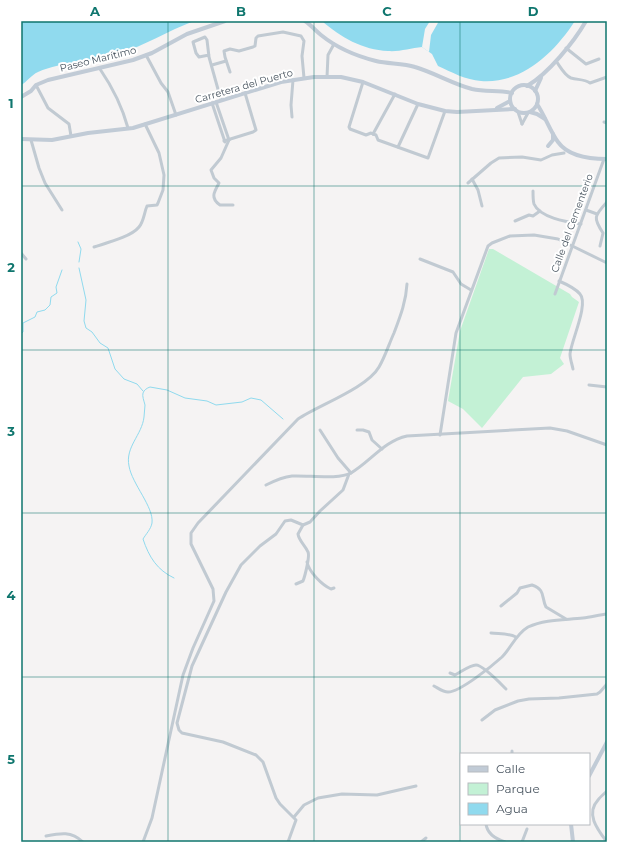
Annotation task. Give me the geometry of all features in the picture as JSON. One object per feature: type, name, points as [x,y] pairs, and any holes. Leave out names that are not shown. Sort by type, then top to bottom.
[{"type":"main road","name":"Paseo Marítimo","points":[[21,97],[31,91],[36,85],[48,80],[122,64],[146,55],[187,34],[225,21]]},
{"type":"main road","points":[[305,21],[322,36],[352,54],[375,61],[415,67],[473,89],[512,93]]},
{"type":"main road","points":[[527,86],[543,74],[556,61],[586,21]]},
{"type":"main road","points":[[535,91],[543,74]]},
{"type":"main road","name":"Carretera del Puerto","points":[[21,139],[52,140],[128,128],[176,115],[245,93],[304,78],[351,78],[418,104],[445,112],[493,110],[516,111]]},
{"type":"main road","points":[[529,112],[534,109],[537,104],[538,97],[535,91],[527,86],[519,86],[512,93],[510,101],[516,111],[529,112],[540,116],[547,121]]},
{"type":"main road","name":"Carretera del Puerto","points":[[493,110],[510,101]]},
{"type":"main road","points":[[537,104],[559,144],[577,155],[606,159]]},
{"type":"main road","points":[[548,146],[553,140],[553,134]]},
{"type":"main road","points":[[590,774],[607,742]]},
{"type":"main road","points":[[571,825],[573,842]]},
{"type":"street","points":[[230,72],[224,51],[230,49],[238,51],[253,47],[255,46],[256,38],[258,36],[283,32],[301,36],[304,41],[302,56],[304,78]]},
{"type":"street","points":[[209,54],[199,57],[196,53],[193,42],[205,37],[207,40],[209,54],[221,100]]},
{"type":"street","points":[[327,77],[328,55],[334,44]]},
{"type":"street","points":[[566,48],[586,64],[599,59]]},
{"type":"street","points":[[146,55],[161,83],[168,92],[176,115]]},
{"type":"street","points":[[212,65],[226,61]]},
{"type":"street","points":[[556,61],[564,72],[571,78],[584,79],[592,83],[607,78]]},
{"type":"street","points":[[100,69],[112,86],[122,107],[128,128]]},
{"type":"street","points":[[292,118],[291,105],[293,80]]},
{"type":"street","points":[[363,82],[349,127],[350,129],[366,135],[371,133],[374,134]]},
{"type":"street","points":[[36,85],[48,108],[68,124],[71,136]]},
{"type":"street","points":[[224,141],[256,130],[245,93]]},
{"type":"street","points":[[374,134],[395,94]]},
{"type":"street","points":[[214,103],[229,140]]},
{"type":"street","points":[[214,103],[226,145]]},
{"type":"street","points":[[398,147],[418,104]]},
{"type":"street","points":[[516,111],[522,124],[529,112]]},
{"type":"street","points":[[374,134],[378,140],[428,158],[445,112]]},
{"type":"street","points":[[94,247],[130,234],[141,223],[146,206],[157,205],[158,203],[164,175],[159,153],[145,124]]},
{"type":"street","points":[[31,140],[45,184],[62,210]]},
{"type":"street","points":[[229,140],[221,158],[211,170],[214,178],[219,183],[214,190],[213,196],[220,205],[233,205]]},
{"type":"street","points":[[468,183],[499,158],[522,157],[542,160],[552,155],[564,153]]},
{"type":"street","name":"Calle del Cementerio","points":[[555,294],[606,159]]},
{"type":"street","points":[[472,179],[478,190],[482,206]]},
{"type":"street","points":[[533,191],[534,204],[540,211],[560,220],[581,224]]},
{"type":"street","points":[[600,246],[603,234],[595,217],[607,202]]},
{"type":"street","points":[[586,210],[597,214]]},
{"type":"street","points":[[515,221],[529,215],[533,216],[540,211]]},
{"type":"street","points":[[440,434],[456,333],[486,250],[492,243],[510,236],[534,235],[558,239],[607,263]]},
{"type":"street","points":[[21,253],[26,259]]},
{"type":"street","points":[[420,259],[453,272],[461,284],[471,290]]},
{"type":"street","points":[[559,281],[581,294],[583,300],[578,328],[570,355],[573,369]]},
{"type":"street","points":[[143,842],[152,818],[183,675],[193,648],[214,601],[213,589],[191,544],[191,533],[198,522],[298,419],[310,411],[344,395],[368,380],[375,373],[382,362],[402,313],[407,284]]},
{"type":"street","points":[[589,385],[607,387]]},
{"type":"street","points":[[266,485],[291,476],[339,476],[350,473],[400,437],[550,428],[567,431],[607,445]]},
{"type":"street","points":[[320,430],[338,458],[350,473]]},
{"type":"street","points":[[357,430],[369,432],[372,440],[382,449]]},
{"type":"street","points":[[296,584],[303,580],[308,553],[298,537],[303,525],[310,522],[342,490],[350,473]]},
{"type":"street","points":[[288,842],[297,822],[276,798],[263,762],[256,755],[223,742],[182,733],[179,730],[177,723],[192,666],[226,592],[239,568],[260,546],[276,534],[285,521],[291,520],[303,525]]},
{"type":"street","points":[[307,560],[310,570],[326,587],[331,589],[334,588]]},
{"type":"street","points":[[501,606],[517,593],[520,588],[532,585],[543,593],[546,607],[566,619]]},
{"type":"street","points":[[434,686],[443,691],[449,692],[474,680],[502,657],[516,637],[530,626],[544,622],[607,614]]},
{"type":"street","points":[[491,633],[511,634],[516,637]]},
{"type":"street","points":[[450,673],[455,675],[476,665],[485,670],[506,689]]},
{"type":"street","points":[[482,720],[495,710],[518,701],[597,694],[607,684]]},
{"type":"street","points":[[294,817],[304,805],[318,798],[342,794],[377,795],[416,786]]},
{"type":"street","points":[[607,791],[597,800],[592,810],[595,825],[607,842]]},
{"type":"street","points":[[486,825],[489,832],[505,842]]},
{"type":"street","points":[[522,842],[527,829]]},
{"type":"street","points":[[46,836],[66,833],[77,836],[83,842]]},
{"type":"street","points":[[421,842],[426,838]]},
{"type":"green space","points":[[489,249],[493,249],[570,294],[579,302],[560,358],[564,364],[551,374],[523,377],[482,428],[463,409],[448,401],[460,331]]},
{"type":"water","points":[[21,21],[194,21],[119,54],[48,68],[36,73],[21,85]]},
{"type":"water","points":[[322,21],[575,21],[567,33],[547,55],[536,64],[523,72],[510,77],[496,81],[481,81],[464,77],[438,66],[432,54],[422,47],[392,51],[370,48],[352,42]]},
{"type":"pier","points":[[430,21],[439,21],[431,35],[429,52],[422,47],[425,29]]},
{"type":"waterway","points":[[78,242],[81,249],[79,262]]},
{"type":"waterway","points":[[79,268],[86,300],[84,321],[86,328],[92,332],[100,343],[108,348],[115,369],[124,379],[137,384],[143,391]]},
{"type":"waterway","points":[[21,334],[23,332],[23,323],[35,317],[37,312],[45,310],[50,305],[51,297],[57,293],[56,287],[62,270]]},
{"type":"waterway","points":[[174,578],[158,567],[145,546],[143,539],[150,529],[152,517],[129,466],[129,453],[143,423],[145,405],[143,396],[144,391],[150,387],[167,390],[185,398],[207,401],[216,405],[242,402],[251,398],[261,400],[283,419]]}]
